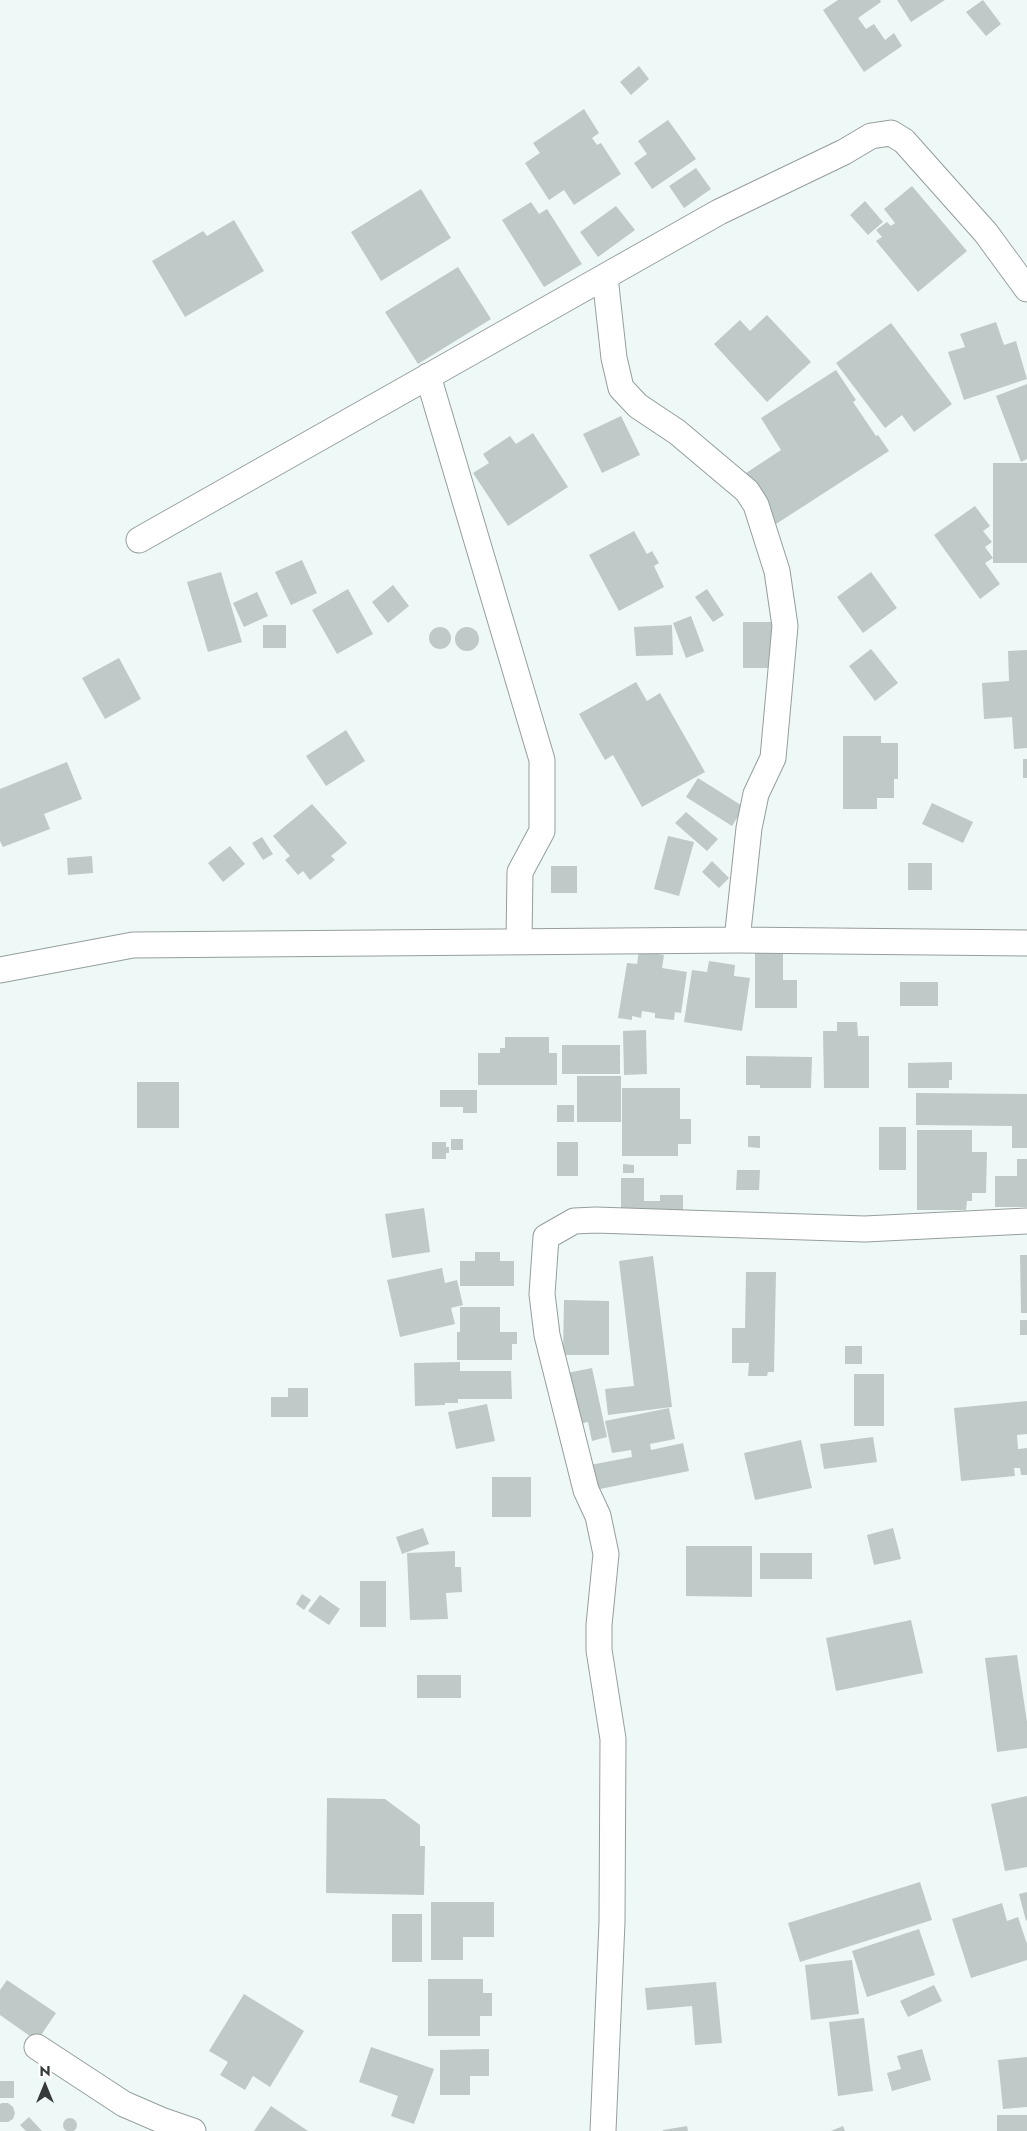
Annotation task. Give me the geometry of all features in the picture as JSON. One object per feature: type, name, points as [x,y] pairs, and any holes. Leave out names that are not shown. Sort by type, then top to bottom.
[{"type":"street","points":[[139,540],[719,212],[844,152],[871,136],[891,133],[904,141],[986,233],[1027,289]]},
{"type":"street","points":[[605,277],[614,358],[621,388],[638,406],[677,432],[747,491],[756,505],[777,571],[785,626],[773,758],[756,794],[750,828],[737,940]]},
{"type":"street","points":[[428,376],[542,760],[542,831],[520,872],[519,942]]},
{"type":"street","points":[[0,970],[133,944],[737,940],[1027,943]]},
{"type":"street","points":[[602,2131],[612,1922],[613,1739],[599,1650],[599,1625],[606,1554],[598,1516],[586,1490],[547,1335],[542,1294],[546,1237],[574,1221],[596,1220],[865,1229],[1027,1221]]},
{"type":"street","points":[[37,2047],[124,2104],[193,2131]]},
{"type":"building","points":[[838,0],[880,0],[881,2],[858,18],[866,29],[874,24],[885,40],[894,33],[902,46],[864,72],[823,10]]},
{"type":"building","points":[[897,0],[945,0],[911,22]]},
{"type":"building","points":[[983,0],[1001,24],[986,36],[966,12]]},
{"type":"building","points":[[639,66],[649,79],[631,95],[620,82]]},
{"type":"building","points":[[584,109],[599,133],[592,138],[597,145],[601,143],[621,174],[574,205],[564,190],[549,200],[525,163],[540,153],[533,143]]},
{"type":"building","points":[[668,120],[696,159],[652,189],[634,163],[647,154],[638,141]]},
{"type":"building","points":[[696,168],[711,189],[684,208],[669,186]]},
{"type":"building","points":[[912,186],[967,251],[918,292],[876,241],[882,237],[876,230],[887,222],[891,226],[895,223],[884,209]]},
{"type":"building","points":[[421,189],[451,238],[381,281],[351,232]]},
{"type":"building","points":[[865,201],[883,222],[868,235],[850,215]]},
{"type":"building","points":[[531,202],[539,214],[547,209],[582,264],[544,287],[502,220]]},
{"type":"building","points":[[616,206],[635,230],[598,257],[580,232]]},
{"type":"building","points":[[234,220],[264,271],[185,317],[152,261],[203,231],[207,236]]},
{"type":"building","points":[[458,267],[491,319],[418,364],[385,312]]},
{"type":"building","points":[[767,315],[811,362],[767,402],[714,344],[740,320],[750,331]]},
{"type":"building","points":[[996,322],[1004,345],[1016,341],[1027,379],[964,400],[948,352],[965,347],[960,334]]},
{"type":"building","points":[[891,323],[952,404],[914,432],[902,415],[885,428],[836,363]]},
{"type":"building","points":[[836,370],[856,400],[853,402],[876,436],[878,435],[889,451],[776,524],[743,475],[781,450],[761,418]]},
{"type":"building","points":[[1027,384],[1027,459],[1021,462],[996,396]]},
{"type":"building","points":[[621,416],[640,455],[602,473],[583,434]]},
{"type":"building","points":[[533,433],[568,487],[508,526],[473,473],[489,463],[483,454],[510,436],[516,444]]},
{"type":"building","points":[[993,463],[1027,463],[1027,563],[993,563]]},
{"type":"building","points":[[975,506],[990,526],[983,531],[992,542],[985,547],[993,558],[985,563],[1000,584],[980,599],[934,535]]},
{"type":"building","points":[[634,531],[647,554],[652,551],[659,563],[654,566],[664,587],[619,611],[589,555]]},
{"type":"building","points":[[302,560],[317,593],[291,605],[275,572]]},
{"type":"building","points":[[221,572],[242,642],[208,652],[187,582]]},
{"type":"building","points":[[871,572],[897,608],[863,633],[837,597]]},
{"type":"building","points":[[393,585],[409,606],[388,623],[372,602]]},
{"type":"building","points":[[348,589],[373,634],[337,654],[312,610]]},
{"type":"building","points":[[707,589],[724,615],[713,622],[695,597]]},
{"type":"building","points":[[257,592],[268,616],[244,627],[233,603]]},
{"type":"building","points":[[691,616],[704,651],[686,658],[673,623]]},
{"type":"building","points":[[743,622],[774,622],[774,668],[743,668]]},
{"type":"building","points":[[263,625],[286,625],[286,648],[263,648]]},
{"type":"building","points":[[672,625],[673,655],[636,656],[634,627]]},
{"type":"building","points":[[440,627],[448,630],[451,638],[448,646],[440,649],[432,646],[429,638],[432,630]]},
{"type":"building","points":[[462,627],[472,627],[479,634],[479,644],[472,651],[462,651],[455,644],[455,634]]},
{"type":"building","points":[[871,649],[898,683],[875,701],[849,666]]},
{"type":"building","points":[[1027,650],[1027,748],[1014,749],[1012,717],[984,719],[982,683],[1009,681],[1008,651]]},
{"type":"building","points":[[119,658],[141,699],[105,719],[82,678]]},
{"type":"building","points":[[636,682],[647,701],[660,693],[705,772],[642,807],[613,755],[605,760],[579,714]]},
{"type":"building","points":[[346,730],[365,761],[326,786],[306,756]]},
{"type":"building","points":[[843,736],[881,736],[881,743],[898,743],[898,779],[894,779],[894,798],[877,798],[877,809],[843,809]]},
{"type":"building","points":[[1023,759],[1027,759],[1027,778],[1023,778]]},
{"type":"building","points":[[67,762],[82,799],[44,814],[50,829],[3,847],[0,841],[0,789]]},
{"type":"building","points":[[698,778],[744,807],[732,826],[686,797]]},
{"type":"building","points":[[932,803],[973,822],[963,843],[922,824]]},
{"type":"building","points":[[312,804],[347,843],[331,856],[335,860],[310,880],[303,871],[298,875],[285,860],[290,856],[273,836]]},
{"type":"building","points":[[686,812],[718,839],[707,851],[675,823]]},
{"type":"building","points":[[668,836],[694,842],[679,896],[654,889]]},
{"type":"building","points":[[262,837],[273,854],[263,860],[252,843]]},
{"type":"building","points":[[230,846],[245,864],[223,882],[208,863]]},
{"type":"building","points":[[92,856],[93,873],[68,875],[67,858]]},
{"type":"building","points":[[712,861],[729,878],[719,888],[702,872]]},
{"type":"building","points":[[908,863],[932,863],[932,890],[908,890]]},
{"type":"building","points":[[551,866],[577,866],[577,893],[551,893]]},
{"type":"building","points":[[639,951],[664,955],[662,968],[687,972],[681,1013],[675,1012],[674,1020],[655,1018],[655,1013],[642,1011],[641,1018],[632,1016],[632,1020],[618,1018],[627,963],[637,964]]},
{"type":"building","points":[[755,952],[783,952],[783,980],[797,980],[797,1008],[755,1008]]},
{"type":"building","points":[[709,961],[735,965],[734,976],[750,978],[742,1031],[684,1022],[692,970],[707,972]]},
{"type":"building","points":[[900,982],[938,982],[938,1006],[900,1006]]},
{"type":"building","points":[[837,1022],[857,1022],[858,1036],[869,1036],[869,1088],[824,1088],[823,1031],[837,1031]]},
{"type":"building","points":[[646,1030],[647,1074],[624,1075],[623,1031]]},
{"type":"building","points":[[505,1037],[549,1037],[549,1053],[557,1053],[557,1085],[478,1085],[478,1053],[500,1053],[500,1048],[505,1048]]},
{"type":"building","points":[[562,1045],[620,1045],[620,1074],[562,1074]]},
{"type":"building","points":[[746,1056],[812,1057],[811,1088],[760,1088],[760,1085],[746,1085]]},
{"type":"building","points":[[952,1062],[952,1080],[949,1080],[949,1088],[908,1088],[908,1063]]},
{"type":"building","points":[[577,1076],[621,1076],[621,1122],[577,1122]]},
{"type":"building","points":[[137,1082],[179,1082],[179,1128],[137,1128]]},
{"type":"building","points":[[622,1088],[680,1088],[680,1119],[691,1119],[691,1144],[678,1144],[678,1156],[622,1156]]},
{"type":"building","points":[[440,1090],[477,1090],[477,1113],[463,1113],[463,1107],[440,1107]]},
{"type":"building","points":[[916,1093],[1027,1094],[1027,1148],[1012,1148],[1012,1126],[916,1125]]},
{"type":"building","points":[[557,1105],[574,1105],[574,1122],[557,1122]]},
{"type":"building","points":[[879,1127],[906,1127],[906,1170],[879,1170]]},
{"type":"building","points":[[917,1130],[972,1130],[972,1152],[987,1152],[986,1193],[972,1193],[972,1201],[967,1201],[966,1210],[917,1210]]},
{"type":"building","points":[[748,1136],[760,1136],[760,1148],[748,1147]]},
{"type":"building","points":[[451,1139],[463,1139],[463,1150],[451,1150]]},
{"type":"building","points":[[432,1142],[446,1142],[446,1147],[449,1147],[449,1153],[446,1153],[446,1159],[432,1159]]},
{"type":"building","points":[[557,1142],[578,1142],[578,1176],[557,1176]]},
{"type":"building","points":[[1017,1159],[1027,1159],[1027,1207],[995,1207],[995,1176],[1017,1176]]},
{"type":"building","points":[[623,1164],[634,1165],[634,1173],[623,1173]]},
{"type":"building","points":[[737,1170],[760,1170],[759,1190],[736,1190]]},
{"type":"building","points":[[621,1178],[644,1178],[644,1201],[660,1201],[660,1195],[683,1195],[683,1214],[621,1214]]},
{"type":"building","points":[[424,1208],[430,1252],[392,1258],[385,1214]]},
{"type":"building","points":[[475,1252],[500,1252],[500,1261],[514,1261],[514,1286],[460,1286],[460,1261],[475,1261]]},
{"type":"building","points":[[1020,1255],[1027,1255],[1027,1313],[1021,1313]]},
{"type":"building","points":[[653,1256],[672,1407],[608,1415],[605,1389],[634,1386],[619,1261]]},
{"type":"building","points":[[442,1268],[445,1283],[457,1280],[463,1305],[451,1308],[455,1324],[400,1337],[387,1280]]},
{"type":"building","points":[[746,1272],[776,1272],[774,1372],[768,1372],[767,1376],[748,1376],[749,1363],[732,1363],[732,1328],[745,1328]]},
{"type":"building","points":[[564,1300],[609,1301],[609,1355],[563,1355]]},
{"type":"building","points":[[460,1307],[500,1307],[500,1332],[517,1332],[517,1344],[512,1344],[512,1360],[457,1360],[457,1332],[460,1332]]},
{"type":"building","points":[[1020,1320],[1027,1320],[1027,1335],[1020,1335]]},
{"type":"building","points":[[845,1346],[862,1346],[862,1364],[845,1364]]},
{"type":"building","points":[[460,1362],[460,1371],[511,1371],[512,1399],[458,1399],[458,1403],[415,1406],[414,1363]]},
{"type":"building","points":[[592,1368],[607,1437],[592,1441],[588,1422],[579,1424],[567,1373]]},
{"type":"building","points":[[854,1374],[884,1374],[884,1426],[854,1426]]},
{"type":"building","points":[[288,1388],[308,1388],[308,1417],[271,1417],[271,1397],[288,1397]]},
{"type":"building","points":[[1027,1401],[1027,1434],[1017,1435],[1018,1449],[1027,1448],[1027,1475],[1021,1475],[1020,1468],[1014,1468],[1015,1476],[961,1481],[954,1408]]},
{"type":"building","points":[[487,1404],[495,1441],[456,1449],[448,1412]]},
{"type":"building","points":[[669,1408],[675,1439],[650,1444],[651,1450],[683,1443],[689,1471],[595,1490],[590,1465],[632,1457],[631,1450],[612,1453],[605,1421]]},
{"type":"building","points":[[873,1437],[877,1462],[824,1469],[820,1444]]},
{"type":"building","points":[[801,1440],[812,1488],[755,1500],[744,1453]]},
{"type":"building","points":[[492,1477],[531,1477],[531,1517],[492,1517]]},
{"type":"building","points":[[423,1528],[429,1544],[402,1554],[396,1537]]},
{"type":"building","points":[[893,1528],[901,1559],[874,1565],[867,1535]]},
{"type":"building","points":[[686,1546],[752,1546],[752,1597],[686,1596]]},
{"type":"building","points":[[455,1551],[455,1567],[461,1567],[462,1592],[446,1593],[448,1619],[410,1620],[407,1553]]},
{"type":"building","points":[[760,1553],[812,1553],[812,1579],[760,1579]]},
{"type":"building","points":[[360,1581],[386,1581],[386,1627],[360,1627]]},
{"type":"building","points":[[302,1594],[311,1600],[304,1610],[296,1604]]},
{"type":"building","points":[[320,1595],[340,1609],[329,1625],[308,1611]]},
{"type":"building","points":[[911,1620],[923,1673],[836,1691],[826,1638]]},
{"type":"building","points":[[1017,1655],[1027,1722],[1027,1748],[997,1752],[985,1658]]},
{"type":"building","points":[[417,1675],[461,1675],[461,1698],[417,1698]]},
{"type":"building","points":[[1027,1796],[1027,1867],[1005,1871],[991,1804]]},
{"type":"building","points":[[327,1798],[385,1799],[420,1825],[420,1846],[425,1846],[424,1895],[326,1893]]},
{"type":"building","points":[[920,1882],[932,1920],[800,1962],[788,1923]]},
{"type":"building","points":[[1027,1892],[1027,1920],[1026,1921],[1019,1894]]},
{"type":"building","points":[[431,1902],[494,1902],[494,1937],[463,1937],[463,1960],[431,1960]]},
{"type":"building","points":[[1002,1903],[1007,1921],[1018,1917],[1027,1944],[1027,1960],[971,1978],[952,1919]]},
{"type":"building","points":[[392,1914],[422,1914],[422,1962],[392,1962]]},
{"type":"building","points":[[919,1929],[935,1975],[867,1997],[852,1951]]},
{"type":"building","points":[[852,1960],[859,2014],[811,2020],[805,1965]]},
{"type":"building","points":[[428,1979],[483,1979],[483,1993],[492,1993],[492,2016],[480,2016],[480,2036],[428,2036]]},
{"type":"building","points":[[7,1980],[56,2013],[37,2041],[0,2015],[0,1990]]},
{"type":"building","points":[[716,1982],[722,2043],[695,2045],[692,2006],[647,2010],[645,1988]]},
{"type":"building","points":[[934,1985],[942,2001],[908,2017],[900,2001]]},
{"type":"building","points":[[244,1994],[304,2031],[270,2087],[253,2076],[245,2090],[220,2075],[228,2062],[209,2051]]},
{"type":"building","points":[[864,2018],[873,2091],[838,2096],[829,2022]]},
{"type":"building","points":[[371,2047],[434,2069],[414,2124],[391,2116],[398,2096],[359,2082]]},
{"type":"building","points":[[489,2049],[489,2076],[470,2076],[470,2095],[440,2095],[440,2050]]},
{"type":"building","points":[[922,2049],[931,2080],[892,2091],[887,2073],[901,2069],[897,2056]]},
{"type":"building","points":[[1027,2057],[1027,2107],[1003,2109],[998,2060]]},
{"type":"building","points":[[0,2081],[14,2081],[14,2098],[0,2098]]},
{"type":"building","points":[[8,2103],[13,2107],[15,2113],[13,2119],[8,2122],[0,2122],[0,2104]]},
{"type":"building","points":[[271,2106],[308,2131],[254,2131]]},
{"type":"building","points":[[997,2115],[1027,2115],[1027,2131],[997,2131]]},
{"type":"building","points":[[29,2117],[42,2131],[26,2131],[20,2125]]},
{"type":"building","points":[[67,2118],[73,2118],[77,2125],[73,2132],[67,2132],[63,2128],[63,2122]]},
{"type":"building","points":[[687,2126],[688,2131],[663,2131],[663,2130]]},
{"type":"building","points":[[843,2126],[845,2131],[831,2131]]}]
